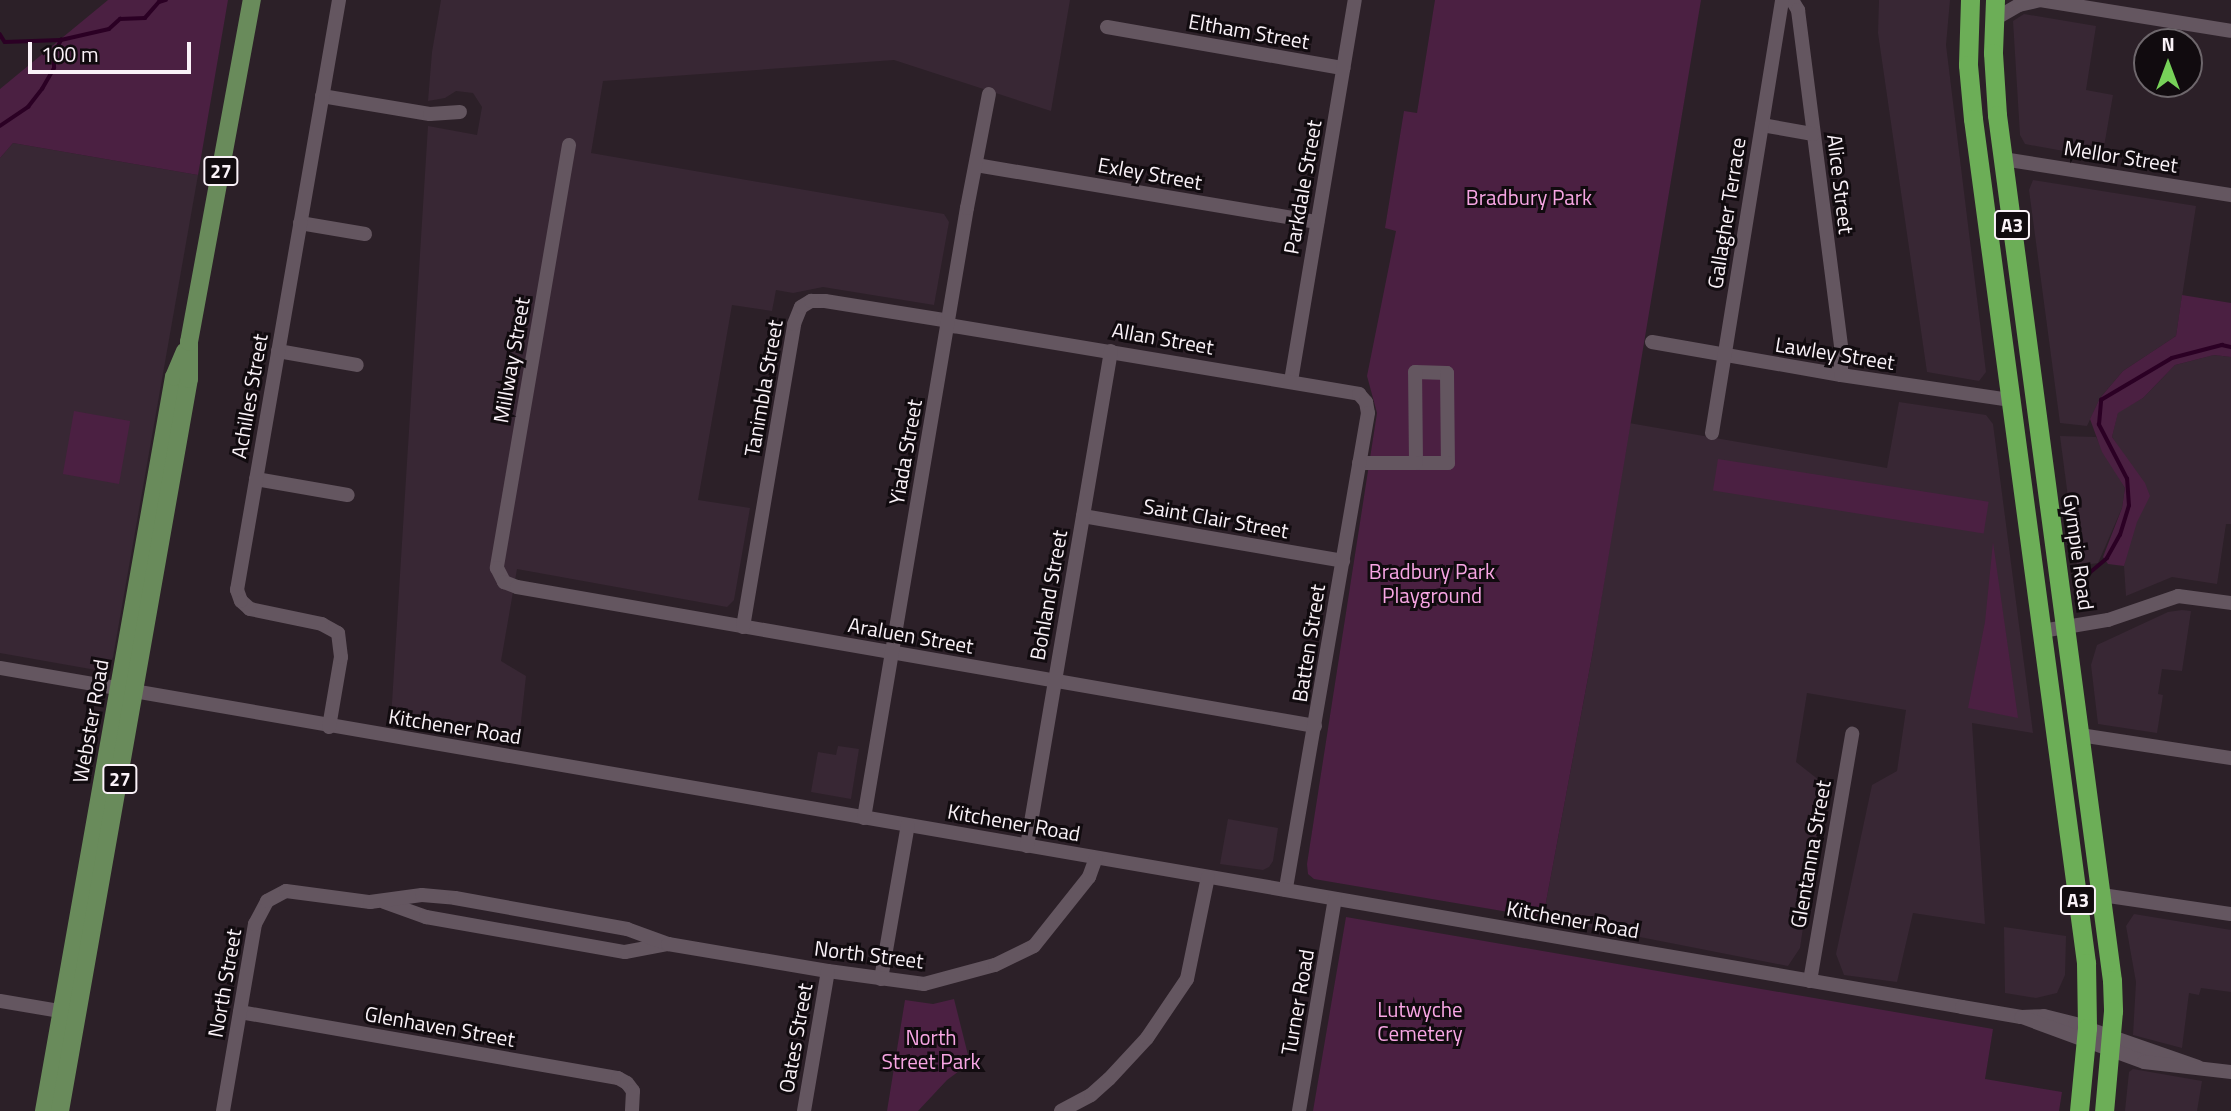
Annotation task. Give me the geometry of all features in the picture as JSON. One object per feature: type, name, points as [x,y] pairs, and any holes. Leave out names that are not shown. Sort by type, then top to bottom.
[{"type":"highway","name":"A3","points":[[1970,0],[1970,90],[2087,984],[2087,1035],[2079,1111]]},
{"type":"highway","name":"Gympie Road","points":[[1995,0],[1993,75],[2003,159],[2112,980],[2111,1044],[2104,1111]]},
{"type":"highway","points":[[2032,562],[2045,561],[2045,551],[2054,537]]},
{"type":"main road","name":"Webster Road","points":[[51,1110],[127,690],[189,379],[189,342],[252,0]]},
{"type":"street","name":"Achilles Street","points":[[329,727],[341,657],[338,633],[321,624],[256,612],[244,605],[238,596],[237,582],[339,0]]},
{"type":"street","name":"Parkdale Street","points":[[1291,381],[1355,0]]},
{"type":"street","name":"Gallagher Terrace","points":[[1712,433],[1782,0]]},
{"type":"street","name":"Alice Street","points":[[1792,0],[1798,10],[1841,348],[1841,375]]},
{"type":"street","points":[[1993,20],[2013,8],[2040,0],[2231,31]]},
{"type":"street","name":"Eltham Street","points":[[1107,27],[1343,68]]},
{"type":"street","name":"Yiada Street","points":[[864,818],[989,94]]},
{"type":"street","points":[[322,96],[430,114],[460,112]]},
{"type":"street","points":[[1762,125],[1813,134]]},
{"type":"street","name":"Millway Street","points":[[502,580],[497,568],[569,145]]},
{"type":"street","name":"Mellor Street","points":[[2003,159],[2231,195]]},
{"type":"street","name":"Exley Street","points":[[975,165],[1317,222]]},
{"type":"street","points":[[300,223],[365,233]]},
{"type":"street","name":"Tanimbla Street","points":[[743,626],[798,312],[811,301],[825,301],[948,323]]},
{"type":"street","name":"Allan Street","points":[[948,323],[1356,392],[1366,402]]},
{"type":"street","name":"Lawley Street","points":[[1652,342],[1841,375],[2011,400]]},
{"type":"street","points":[[278,351],[357,365]]},
{"type":"street","name":"Bohland Street","points":[[1027,846],[1111,351]]},
{"type":"street","points":[[1359,463],[1416,463],[1448,463],[1447,373],[1415,372],[1416,463]]},
{"type":"street","name":"Batten Street","points":[[1286,890],[1368,413],[1366,402]]},
{"type":"street","points":[[256,480],[348,495]]},
{"type":"street","name":"Saint Clair Street","points":[[1083,516],[1343,561]]},
{"type":"street","name":"Araluen Street","points":[[502,580],[514,586],[1315,726]]},
{"type":"street","points":[[2042,631],[2117,618],[2152,602],[2178,596],[2231,603]]},
{"type":"street","name":"Kitchener Road","points":[[0,668],[329,727],[2021,1017],[2197,1067],[2231,1072]]},
{"type":"street","name":"Glentanna Street","points":[[1810,981],[1852,734]]},
{"type":"street","points":[[2080,736],[2231,758]]},
{"type":"street","points":[[881,979],[908,825]]},
{"type":"street","name":"North Street","points":[[223,1111],[255,924],[262,906],[272,897],[293,890],[363,902],[384,902],[422,895],[455,898],[627,929],[668,944],[924,984],[995,965],[1028,950],[1045,934],[1089,877],[1096,858]]},
{"type":"street","points":[[1066,1110],[1100,1089],[1128,1059],[1147,1038],[1188,979],[1208,877]]},
{"type":"street","points":[[2102,895],[2231,915]]},
{"type":"street","name":"Turner Road","points":[[1299,1111],[1335,899]]},
{"type":"street","name":"North Street","points":[[384,902],[426,918],[625,952],[668,944]]},
{"type":"street","name":"Oates Street","points":[[804,1111],[828,971]]},
{"type":"street","points":[[0,1001],[69,1013]]},
{"type":"street","name":"Glenhaven Street","points":[[240,1012],[618,1078],[634,1084],[632,1111]]},
{"type":"shaded area","points":[[441,0],[1070,0],[1051,111],[894,60],[603,81],[591,153],[944,214],[949,222],[934,305],[823,287],[793,293],[776,290],[772,311],[732,305],[698,500],[750,508],[734,600],[727,607],[517,569],[501,661],[526,676],[519,740],[403,715],[391,719],[428,126],[477,135],[482,107],[473,93],[456,91],[445,98],[428,101],[432,52]]},
{"type":"shaded area","points":[[1879,0],[1950,0],[1946,45],[1986,372],[1979,381],[1927,372],[1878,33]]},
{"type":"shaded area","points":[[2024,14],[2096,26],[2086,90],[2113,95],[2102,158],[2025,144],[2020,135],[2013,21]]},
{"type":"shaded area","points":[[13,143],[198,175],[113,657],[109,665],[96,670],[0,653],[0,158]]},
{"type":"shaded area","points":[[2033,180],[2196,206],[2176,336],[2123,371],[2100,398],[2087,426],[2060,423],[2029,190]]},
{"type":"shaded area","points":[[2214,355],[2231,357],[2231,524],[2226,524],[2217,584],[2172,577],[2126,596],[2124,566],[2139,478],[2112,437],[2118,412],[2143,398],[2175,365]]},
{"type":"shaded area","points":[[1899,402],[1986,415],[1993,424],[2033,733],[1972,723],[1985,924],[1913,913],[1897,982],[1844,975],[1836,954],[1872,785],[1897,771],[1906,710],[1807,693],[1796,762],[1824,784],[1800,948],[1788,966],[1543,918],[1592,656],[1629,423],[1887,468]]},
{"type":"shaded area","points":[[2060,436],[2096,437],[2125,488],[2122,508],[2098,563],[2077,566]]},
{"type":"shaded area","points":[[2191,611],[2182,671],[2162,669],[2158,694],[2163,695],[2157,733],[2098,724],[2091,665],[2097,645],[2168,612]]},
{"type":"shaded area","points":[[838,746],[859,749],[851,799],[811,792],[818,752],[836,755]]},
{"type":"shaded area","points":[[1228,819],[1278,828],[1273,861],[1269,867],[1263,870],[1220,864]]},
{"type":"shaded area","points":[[2134,914],[2231,930],[2231,992],[2201,988],[2199,995],[2189,993],[2182,1048],[2133,1035],[2136,982],[2126,926]]},
{"type":"shaded area","points":[[2004,927],[2066,936],[2065,975],[2057,993],[2036,998],[2005,993]]},
{"type":"shaded area","points":[[2133,1069],[2202,1081],[2197,1111],[2125,1111],[2129,1072]]},
{"type":"green space","points":[[108,0],[228,0],[198,175],[13,143],[0,158],[0,89]]},
{"type":"green space","name":"Bradbury Park","points":[[1435,0],[1701,0],[1592,656],[1543,918],[1314,879],[1308,874],[1307,864],[1377,413],[1367,376],[1396,231],[1385,228],[1404,111],[1417,113]]},
{"type":"green space","points":[[2182,295],[2231,303],[2231,357],[2214,355],[2175,365],[2143,398],[2118,413],[2112,437],[2145,483],[2150,496],[2137,522],[2124,566],[2108,564],[2103,557],[2122,508],[2125,488],[2102,452],[2090,419],[2100,398],[2123,371],[2176,336]]},
{"type":"green space","points":[[74,411],[130,421],[119,484],[63,474]]},
{"type":"green space","points":[[1718,459],[1989,502],[1984,533],[1713,491]]},
{"type":"green space","points":[[1993,542],[2018,718],[1968,708],[1985,622]]},
{"type":"green space","name":"Lutwyche Cemetery","points":[[1346,917],[1993,1029],[1985,1079],[2062,1092],[2059,1111],[1313,1111]]},
{"type":"green space","name":"North Street Park","points":[[954,999],[970,1063],[947,1080],[918,1111],[887,1111],[905,1000],[933,1004]]},
{"type":"waterway","points":[[0,126],[28,107],[42,89],[54,68],[54,54],[61,40],[109,29],[120,19],[145,18],[159,2],[166,0]]},
{"type":"waterway","points":[[0,34],[5,42],[60,40]]},
{"type":"waterway","points":[[2077,578],[2087,575],[2107,558],[2120,535],[2129,506],[2127,479],[2099,425],[2101,400],[2172,358],[2222,345],[2231,347]]},
{"type":"park label","name":"Bradbury Park Playground","points":[[1432,583]]}]
